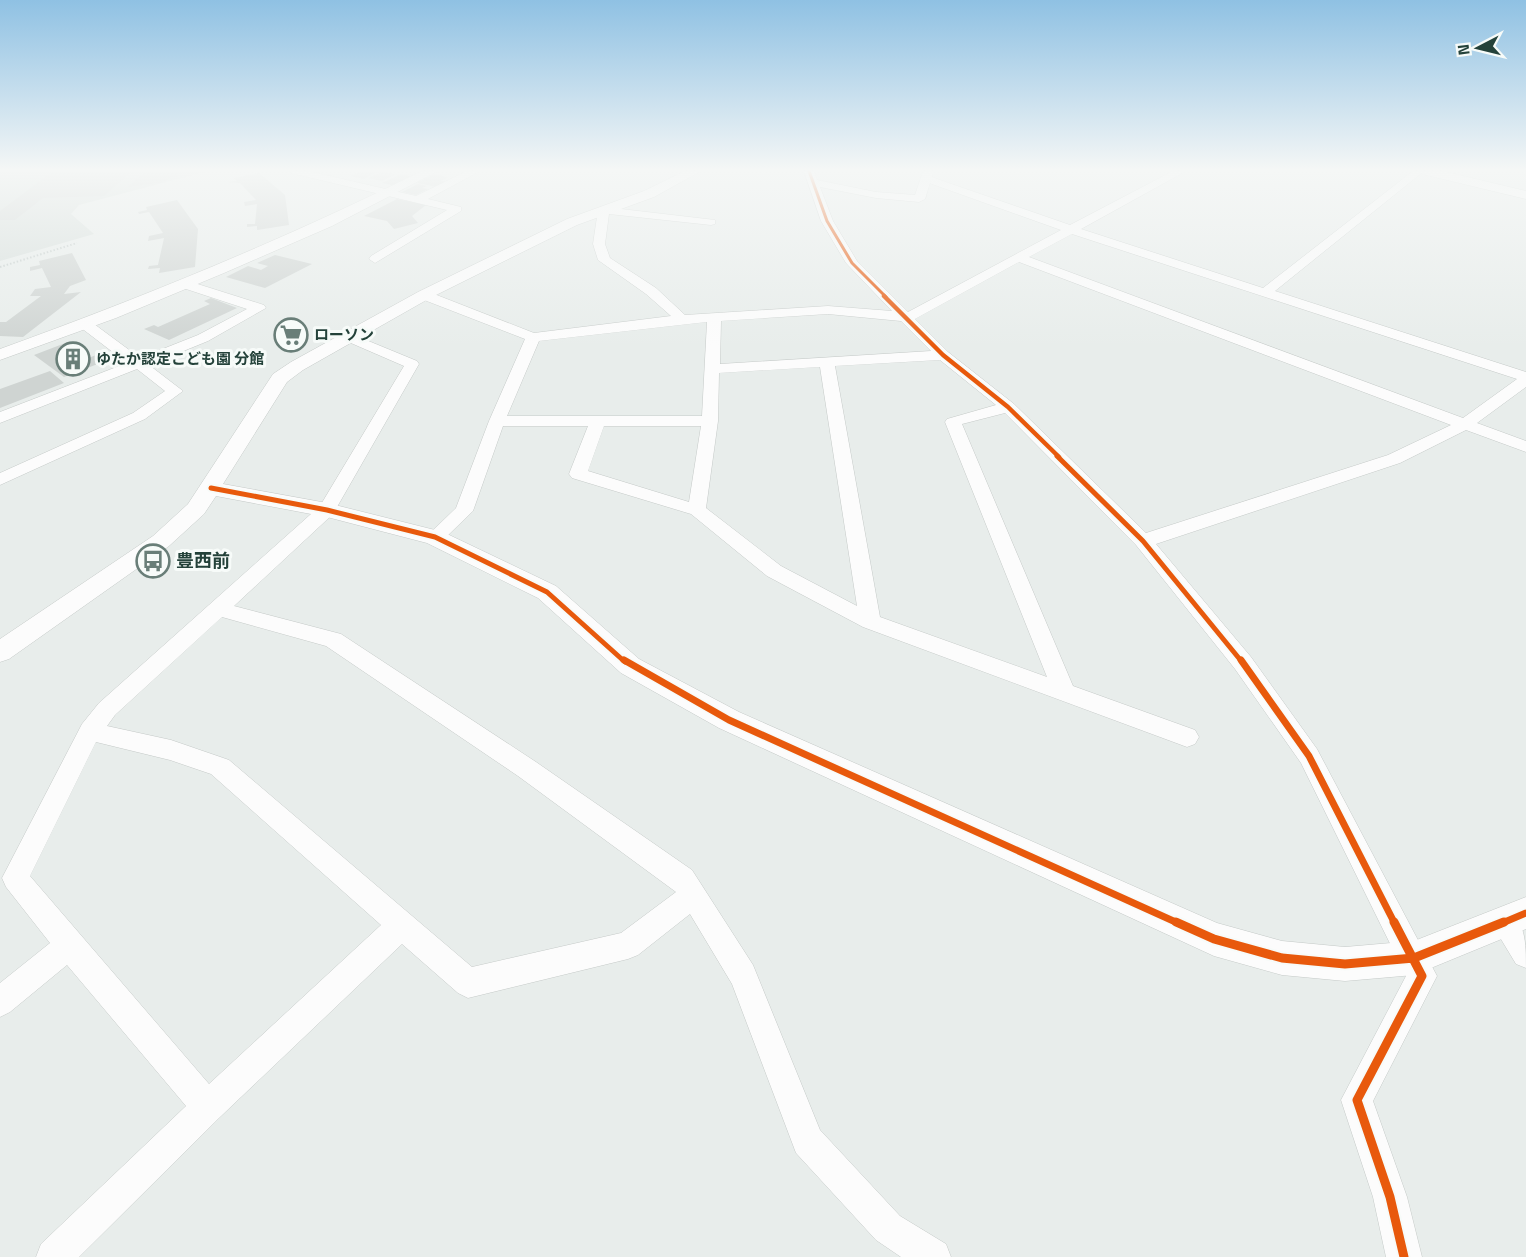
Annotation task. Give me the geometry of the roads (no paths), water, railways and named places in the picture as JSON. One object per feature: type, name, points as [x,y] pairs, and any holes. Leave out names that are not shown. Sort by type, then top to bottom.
[{"type":"street","points":[[0,355],[185,284],[309,230]]},
{"type":"street","points":[[375,259],[423,230]]},
{"type":"street","points":[[0,652],[161,541],[196,508],[280,378],[297,366],[424,295],[556,230]]},
{"type":"street","points":[[601,230],[599,244],[604,260],[651,291],[682,319]]},
{"type":"street","points":[[832,230],[852,263],[944,355],[1008,407],[1143,541],[1243,663],[1309,756],[1422,976],[1358,1100],[1390,1197],[1404,1257]]},
{"type":"street","points":[[424,295],[533,337],[682,319],[828,310],[908,317],[1072,230],[1522,376]]},
{"type":"street","points":[[1266,292],[1345,230]]},
{"type":"street","points":[[1019,258],[1526,447]]},
{"type":"street","points":[[0,418],[203,338],[259,308],[185,284]]},
{"type":"street","points":[[697,510],[710,421],[714,317]]},
{"type":"street","points":[[0,480],[139,416],[175,391],[85,324]]},
{"type":"street","points":[[208,1107],[69,945],[15,878],[90,731],[107,709],[327,510],[412,364],[349,337]]},
{"type":"street","points":[[435,537],[464,511],[497,421],[533,337]]},
{"type":"street","points":[[712,369],[944,355]]},
{"type":"street","points":[[1143,541],[1394,459],[1465,424],[1522,376],[1526,357]]},
{"type":"street","points":[[827,362],[870,622]]},
{"type":"street","points":[[1008,407],[953,422],[1064,692]]},
{"type":"street","points":[[497,421],[710,421]]},
{"type":"street","points":[[598,421],[578,474],[697,510],[774,571],[870,622],[1187,737]]},
{"type":"street","points":[[211,488],[327,510],[435,537],[547,592],[630,666],[729,720],[1214,939],[1281,958],[1334,963],[1414,958],[1515,917],[1526,954]]},
{"type":"street","points":[[219,609],[333,640],[528,769],[683,879],[743,975],[808,1141],[888,1228],[933,1257]]},
{"type":"street","points":[[90,731],[171,750],[220,766],[468,983],[628,945],[692,896]]},
{"type":"street","points":[[54,1257],[208,1107],[402,925]]},
{"type":"street","points":[[0,1002],[69,945]]},
{"type":"place","name":"ローソン","points":[[291,335]]},
{"type":"place","name":"ゆたか認定こども園 分館","points":[[73,359]]},
{"type":"place","name":"豊西前","points":[[153,561]]}]
